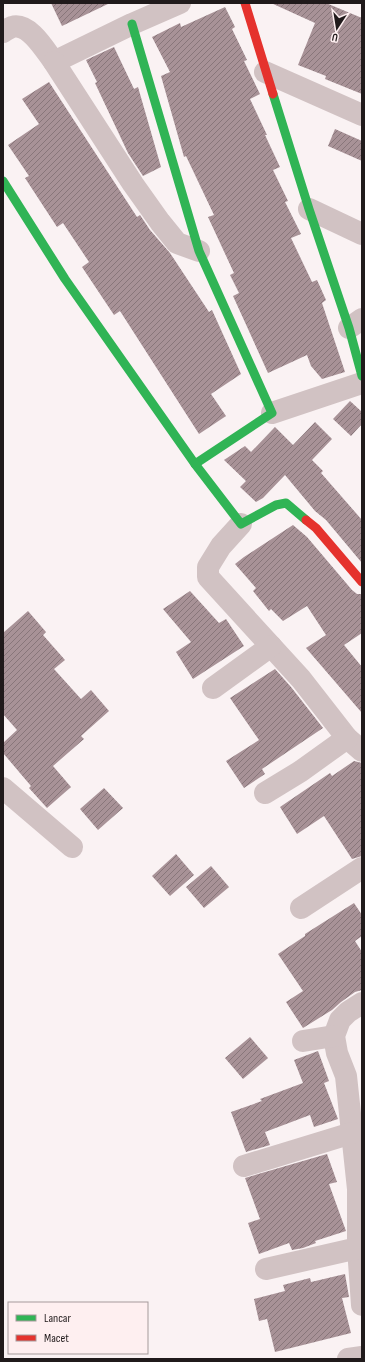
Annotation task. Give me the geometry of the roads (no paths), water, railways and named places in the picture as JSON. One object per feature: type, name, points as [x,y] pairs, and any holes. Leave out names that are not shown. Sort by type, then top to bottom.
[{"type":"street","points":[[54,62],[132,24],[180,3]]},
{"type":"street","points":[[245,3],[265,72],[309,209],[356,324],[362,376]]},
{"type":"street","points":[[132,24],[199,251],[272,413]]},
{"type":"street","points":[[3,32],[12,27],[23,27],[34,36],[54,62],[133,184],[160,222],[177,243],[199,251]]},
{"type":"street","points":[[265,72],[362,115]]},
{"type":"street","points":[[3,181],[65,279],[195,464],[241,524]]},
{"type":"street","points":[[309,209],[362,234]]},
{"type":"street","points":[[195,464],[272,413],[362,383]]},
{"type":"street","points":[[265,793],[301,770],[355,744],[301,679],[208,577],[208,567],[218,551],[241,524],[276,505],[286,503],[316,528],[362,582]]},
{"type":"street","points":[[213,688],[271,646]]},
{"type":"street","points":[[3,788],[72,847]]},
{"type":"street","points":[[302,908],[362,868]]},
{"type":"street","points":[[362,1003],[348,1012],[340,1020],[334,1036],[337,1053],[346,1076],[358,1189],[358,1248],[362,1305]]},
{"type":"street","points":[[303,1041],[334,1036]]},
{"type":"street","points":[[244,1166],[352,1133]]},
{"type":"street","points":[[266,1269],[358,1248]]},
{"type":"street","points":[[348,1359],[362,1357]]}]
